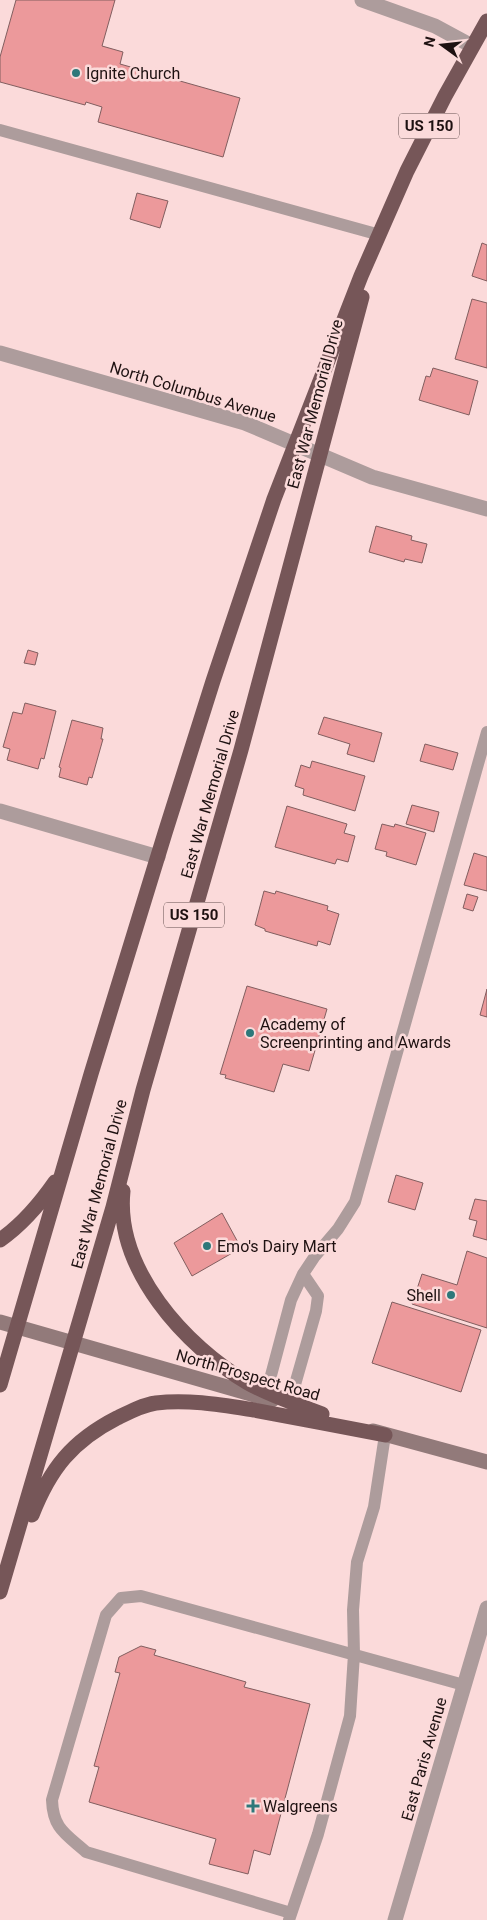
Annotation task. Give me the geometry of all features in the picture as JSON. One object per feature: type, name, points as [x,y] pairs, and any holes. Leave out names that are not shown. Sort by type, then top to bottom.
[{"type":"highway","name":"East War Memorial Drive","points":[[0,1385],[158,857],[213,681],[274,499],[361,276],[407,171],[425,134],[487,21]]},
{"type":"highway","name":"East War Memorial Drive","points":[[0,1592],[113,1208],[135,1121],[246,732],[344,358],[380,235]]},
{"type":"highway","points":[[135,1121],[124,1181],[123,1208],[128,1245],[153,1294],[184,1332],[230,1371],[266,1395],[322,1414]]},
{"type":"highway","points":[[0,1240],[16,1229],[39,1204],[63,1171]]},
{"type":"highway","points":[[0,1606],[30,1519],[56,1466],[71,1449],[89,1435],[128,1413],[155,1404],[200,1403],[313,1420],[385,1435]]},
{"type":"main road","name":"North Prospect Road","points":[[0,1322],[73,1344],[266,1395],[385,1435],[487,1462]]},
{"type":"street","points":[[362,0],[435,26],[472,46]]},
{"type":"street","name":"North Columbus Avenue","points":[[0,352],[245,423],[372,477],[487,509]]},
{"type":"street","points":[[0,811],[158,857]]},
{"type":"street","name":"East Paris Avenue","points":[[395,1920],[487,1608]]},
{"type":"lane","points":[[0,130],[380,235]]},
{"type":"lane","points":[[266,1395],[291,1300],[303,1274],[315,1256],[338,1230],[355,1202],[487,732]]},
{"type":"lane","points":[[290,1402],[316,1311],[318,1296],[303,1274]]},
{"type":"lane","points":[[385,1435],[374,1507],[357,1562],[354,1654],[350,1716],[318,1834],[290,1916],[86,1852],[61,1830],[52,1815],[52,1800],[106,1615],[121,1598],[141,1596],[354,1654],[464,1685]]},
{"type":"building","name":"Ignite Church","points":[[16,0],[115,0],[102,46],[123,52],[120,64],[240,98],[223,157],[98,122],[102,107],[86,102],[85,105],[0,82],[0,57]]},
{"type":"building","points":[[137,193],[168,201],[160,228],[130,219]]},
{"type":"building","points":[[482,243],[487,245],[487,281],[472,276]]},
{"type":"building","points":[[472,299],[487,303],[487,368],[455,359]]},
{"type":"building","points":[[433,368],[478,381],[469,415],[419,400],[426,376],[430,377]]},
{"type":"building","points":[[376,526],[412,536],[411,540],[427,544],[422,563],[405,559],[404,562],[369,552]]},
{"type":"building","points":[[28,650],[38,653],[35,665],[24,663]]},
{"type":"building","points":[[25,703],[56,711],[44,759],[41,758],[38,769],[7,760],[10,749],[3,747],[13,712],[22,714]]},
{"type":"building","points":[[324,717],[382,733],[374,762],[347,754],[350,744],[318,734]]},
{"type":"building","points":[[72,720],[103,728],[101,739],[103,739],[92,778],[89,777],[87,785],[59,777],[61,768],[59,767]]},
{"type":"building","points":[[425,744],[458,753],[453,770],[420,761]]},
{"type":"building","points":[[312,761],[365,776],[355,811],[303,795],[304,789],[295,786],[301,765],[310,768]]},
{"type":"building","points":[[412,805],[439,812],[434,832],[406,824]]},
{"type":"building","points":[[287,806],[347,824],[344,833],[355,836],[348,862],[337,859],[335,864],[275,847]]},
{"type":"building","points":[[382,824],[394,827],[395,824],[426,833],[416,865],[386,856],[387,852],[375,849]]},
{"type":"building","points":[[474,853],[487,857],[487,891],[464,885]]},
{"type":"building","points":[[264,891],[275,894],[276,891],[328,906],[327,910],[339,914],[330,945],[318,941],[317,946],[265,931],[265,929],[255,925]]},
{"type":"building","points":[[467,894],[478,897],[473,911],[463,908]]},
{"type":"building","points":[[247,986],[327,1009],[309,1071],[283,1064],[274,1092],[225,1078],[226,1075],[220,1074]]},
{"type":"building","points":[[487,989],[487,1017],[480,1015]]},
{"type":"building","points":[[396,1175],[423,1183],[415,1210],[388,1202]]},
{"type":"building","points":[[475,1199],[487,1201],[487,1240],[473,1236],[477,1221],[469,1219]]},
{"type":"building","name":"Emo's Dairy Mart","points":[[222,1213],[241,1248],[192,1276],[174,1243]]},
{"type":"building","name":"Shell","points":[[467,1251],[487,1258],[487,1328],[412,1304],[422,1274],[457,1285]]},
{"type":"building","name":"Shell","points":[[392,1302],[481,1330],[461,1392],[372,1363]]},
{"type":"building","name":"Walgreens","points":[[141,1646],[156,1650],[154,1655],[246,1682],[244,1687],[310,1704],[270,1855],[254,1850],[248,1874],[209,1864],[216,1839],[89,1802],[99,1767],[94,1766],[120,1673],[115,1672],[119,1657]]},
{"type":"place","name":"Ignite Church","points":[[76,73]]},
{"type":"place","name":"Academy of Screenprinting and Awards","points":[[250,1033]]},
{"type":"place","name":"Emo's Dairy Mart","points":[[207,1246]]},
{"type":"place","name":"Shell","points":[[451,1295]]},
{"type":"place","name":"Walgreens","points":[[253,1806]]}]
